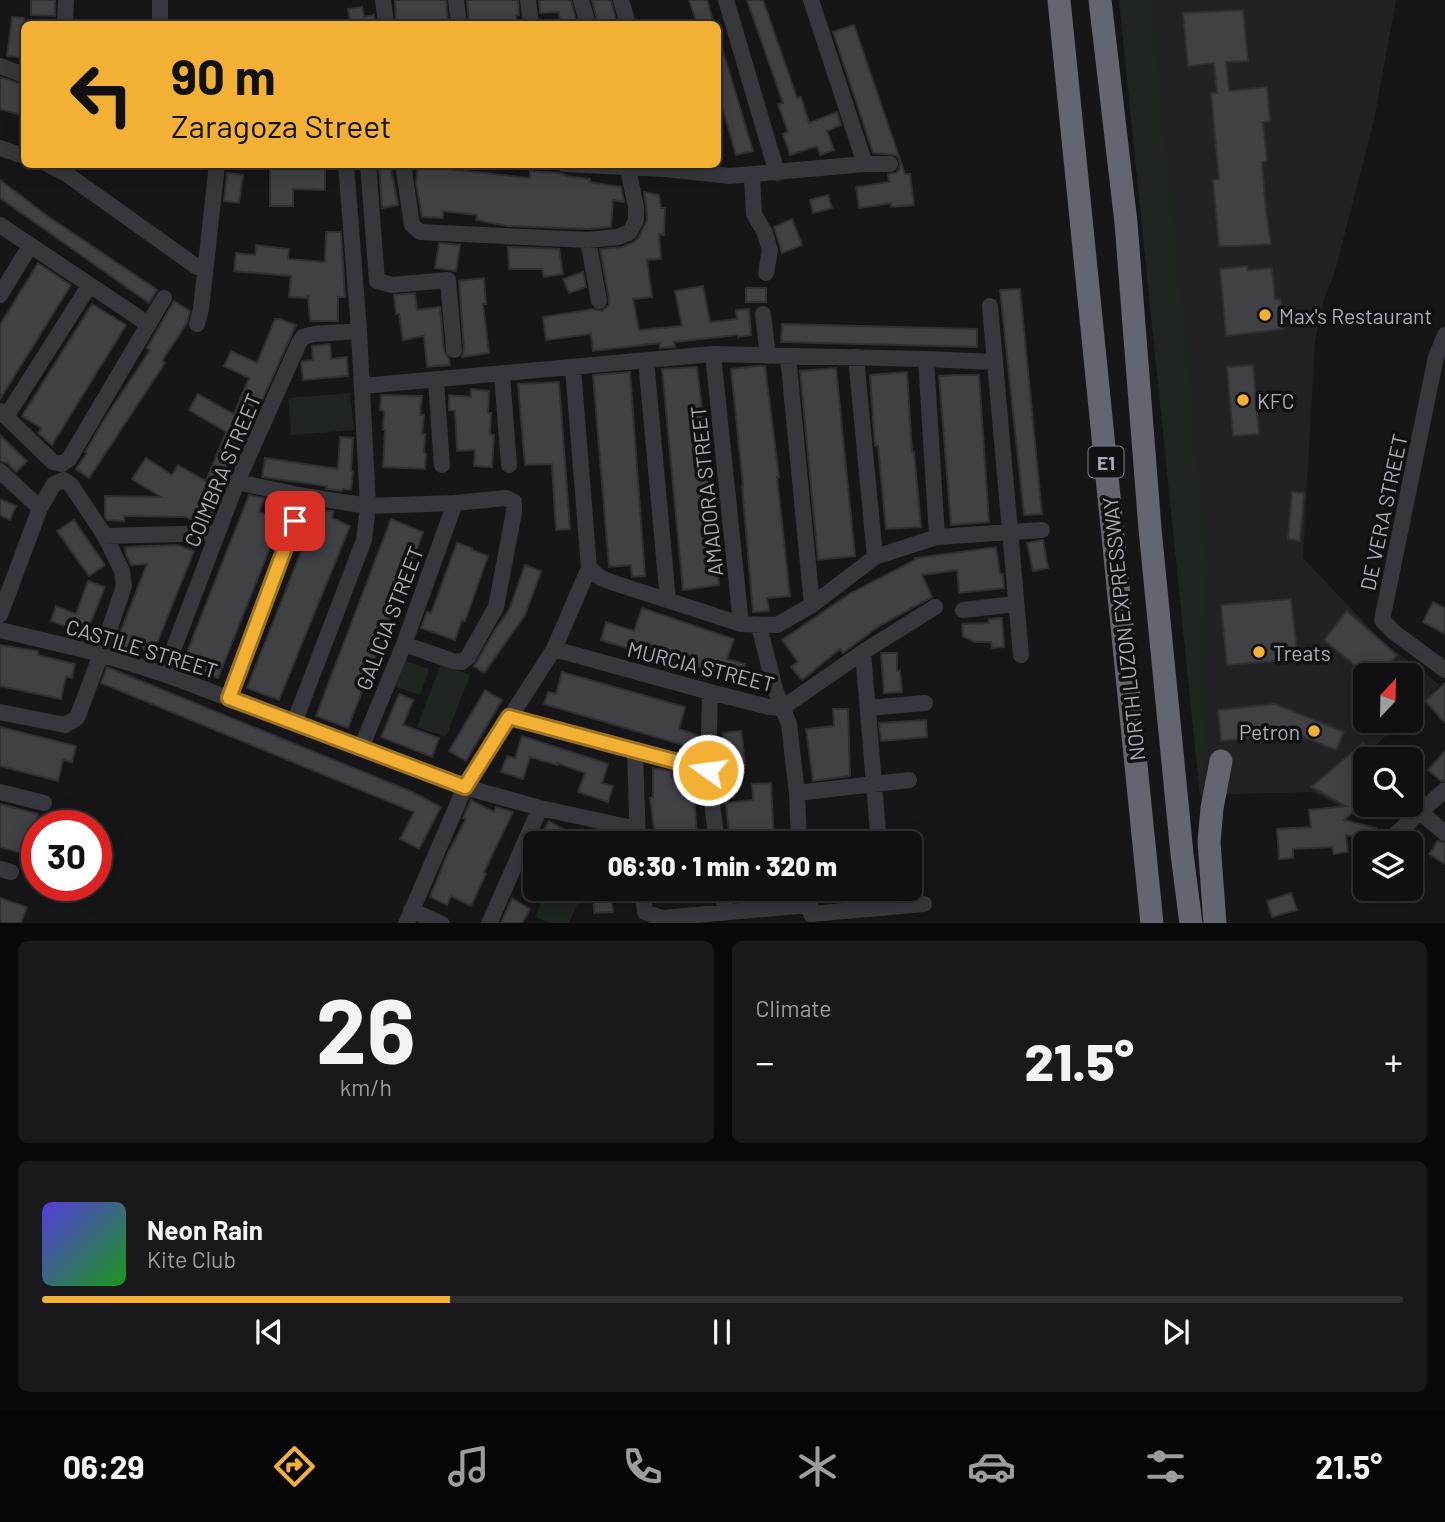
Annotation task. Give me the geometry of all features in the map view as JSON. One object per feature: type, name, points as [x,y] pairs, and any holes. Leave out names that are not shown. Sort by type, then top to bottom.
[{"type":"highway","name":"NORTH LUZON EXPRESSWAY","points":[[1059,0],[1152,923]]},
{"type":"highway","name":"NORTH LUZON EXPRESSWAY","points":[[1100,0],[1126,223],[1152,543],[1191,923]]},
{"type":"highway","points":[[1214,923],[1209,842],[1221,761]]},
{"type":"street","points":[[65,21],[66,0]]},
{"type":"street","points":[[160,0],[160,21]]},
{"type":"street","points":[[383,0],[386,21]]},
{"type":"street","points":[[456,0],[459,21]]},
{"type":"street","points":[[528,0],[531,21]]},
{"type":"street","points":[[581,0],[587,21]]},
{"type":"street","points":[[621,0],[627,21]]},
{"type":"street","points":[[726,0],[777,173]]},
{"type":"street","points":[[811,0],[866,164]]},
{"type":"street","points":[[0,66],[21,74]]},
{"type":"street","points":[[0,148],[21,155]]},
{"type":"street","points":[[671,168],[730,176],[891,164]]},
{"type":"street","points":[[55,168],[197,267]]},
{"type":"street","points":[[197,324],[201,309],[217,168]]},
{"type":"street","points":[[294,723],[364,540],[368,506],[359,331],[346,168]]},
{"type":"street","points":[[368,168],[377,281],[392,285],[448,280],[454,350]]},
{"type":"street","points":[[404,168],[412,225],[420,232],[588,240],[630,232],[636,220],[636,206],[627,168]]},
{"type":"street","points":[[752,175],[754,214],[765,233],[770,250],[766,273]]},
{"type":"street","points":[[0,225],[148,324]]},
{"type":"street","points":[[588,240],[599,301]]},
{"type":"street","points":[[0,295],[30,246]]},
{"type":"street","points":[[89,286],[3,414],[53,462],[62,464],[69,459],[164,298]]},
{"type":"street","points":[[990,306],[1021,655]]},
{"type":"street","points":[[764,314],[768,356]]},
{"type":"street","name":"COIMBRA STREET","points":[[163,674],[237,482],[303,337],[359,331]]},
{"type":"street","name":"DE VERA STREET","points":[[1445,335],[1436,357],[1382,620],[1395,633],[1445,670]]},
{"type":"street","points":[[362,387],[713,354],[995,362]]},
{"type":"street","name":"AMADORA STREET","points":[[713,354],[741,624]]},
{"type":"street","points":[[788,356],[812,605]]},
{"type":"street","points":[[856,357],[875,556]]},
{"type":"street","points":[[926,359],[937,537]]},
{"type":"street","points":[[646,360],[668,600]]},
{"type":"street","points":[[442,923],[409,917],[465,787],[554,649],[589,568],[573,368]]},
{"type":"street","points":[[502,375],[509,465]]},
{"type":"street","points":[[436,381],[442,465]]},
{"type":"street","points":[[0,471],[40,508]]},
{"type":"street","points":[[0,615],[40,508],[54,484],[64,480],[71,485],[105,536],[122,571],[124,586],[77,718],[65,725],[0,712]]},
{"type":"street","points":[[237,482],[368,506],[506,498],[514,502],[496,607],[468,657],[462,662],[453,661],[404,644]]},
{"type":"street","points":[[229,698],[304,496]]},
{"type":"street","name":"GALICIA STREET","points":[[361,748],[404,644],[455,503]]},
{"type":"street","points":[[589,568],[601,578],[741,624],[777,625],[812,605],[875,556],[937,537],[1042,530]]},
{"type":"street","points":[[105,536],[217,533]]},
{"type":"street","points":[[963,610],[1015,604]]},
{"type":"street","name":"MURCIA STREET","points":[[554,649],[710,692],[782,708],[863,652],[935,607]]},
{"type":"street","points":[[759,625],[775,689],[789,724],[798,831]]},
{"type":"street","name":"CASTILE STREET","points":[[0,630],[101,654],[163,674],[465,787],[620,831]]},
{"type":"street","points":[[863,652],[878,831]]},
{"type":"street","points":[[710,692],[708,770],[715,831]]},
{"type":"street","points":[[868,708],[925,703]]},
{"type":"street","points":[[509,717],[708,770]]},
{"type":"street","points":[[635,751],[638,831]]},
{"type":"street","points":[[796,793],[909,780]]},
{"type":"street","points":[[1423,809],[1445,790]]},
{"type":"street","points":[[0,792],[44,803]]},
{"type":"street","points":[[489,923],[540,808]]},
{"type":"street","points":[[1423,815],[1445,833]]},
{"type":"street","points":[[1399,831],[1415,817]]},
{"type":"street","points":[[644,901],[645,912],[662,918],[725,912],[885,908],[924,904]]},
{"type":"street","points":[[724,901],[725,912]]},
{"type":"street","points":[[884,901],[885,908]]},
{"type":"shaded area","points":[[1119,0],[1396,0],[1374,120],[1334,275],[1324,299],[1315,341],[1303,558],[1381,640],[1411,663],[1353,663],[1353,733],[1389,733],[1376,745],[1377,747],[1353,747],[1353,813],[1313,792],[1200,795]]},
{"type":"shaded area","points":[[1119,0],[1151,0],[1189,371],[1207,565],[1202,674],[1207,759],[1200,795]]},
{"type":"shaded area","points":[[350,393],[354,430],[291,435],[288,398]]},
{"type":"shaded area","points":[[405,661],[429,669],[420,695],[396,687]]},
{"type":"shaded area","points":[[441,664],[470,675],[446,737],[417,727]]},
{"type":"shaded area","points":[[1423,672],[1440,685],[1423,701]]},
{"type":"shaded area","points":[[542,901],[579,901],[569,923],[550,923],[535,917]]},
{"type":"building","points":[[31,0],[55,0],[55,16],[31,15]]},
{"type":"building","points":[[395,0],[446,0],[448,21],[396,21]]},
{"type":"building","points":[[467,0],[518,0],[517,21],[469,21]]},
{"type":"building","points":[[539,0],[571,0],[576,21],[560,21],[559,12],[540,13]]},
{"type":"building","points":[[592,0],[611,0],[616,21],[597,21]]},
{"type":"building","points":[[689,0],[707,0],[713,21],[696,21]]},
{"type":"building","points":[[747,0],[763,0],[797,98],[801,97],[809,123],[837,112],[841,125],[827,131],[834,150],[820,155],[817,146],[790,155],[783,134],[788,132],[778,104],[783,103]]},
{"type":"building","points":[[362,7],[364,17],[374,15],[375,21],[350,21],[348,9]]},
{"type":"building","points":[[1243,10],[1248,61],[1226,62],[1229,91],[1267,87],[1270,121],[1263,122],[1267,161],[1262,162],[1271,244],[1219,246],[1213,180],[1219,179],[1211,93],[1217,93],[1214,63],[1188,66],[1183,13]]},
{"type":"building","points":[[12,17],[24,18],[24,21],[21,21],[21,58],[7,56]]},
{"type":"building","points":[[854,25],[905,174],[910,174],[914,205],[891,207],[891,203],[859,208],[856,187],[889,182],[888,174],[896,173],[900,163],[895,155],[873,153],[833,32]]},
{"type":"building","points":[[721,44],[753,151],[736,155],[721,103]]},
{"type":"building","points":[[0,77],[21,84],[21,115],[0,109]]},
{"type":"building","points":[[270,168],[325,168],[325,190],[293,189],[293,206],[270,206]]},
{"type":"building","points":[[379,168],[391,168],[398,205],[382,208]]},
{"type":"building","points":[[418,168],[530,178],[530,171],[558,173],[621,187],[624,202],[613,200],[611,227],[588,229],[508,226],[476,220],[477,215],[443,211],[443,218],[422,217],[416,183]]},
{"type":"building","points":[[227,173],[243,175],[239,203],[224,201]]},
{"type":"building","points":[[0,180],[49,217],[156,289],[149,303],[0,198]]},
{"type":"building","points":[[644,192],[659,195],[661,208],[665,208],[664,235],[659,234],[661,259],[647,260],[652,297],[633,299],[639,330],[682,326],[675,291],[703,286],[710,322],[737,319],[736,310],[749,309],[751,335],[674,342],[675,347],[660,348],[660,343],[593,351],[591,334],[546,340],[543,317],[593,309],[602,311],[609,305],[600,249],[622,247],[639,237],[647,220]]},
{"type":"building","points":[[828,195],[832,208],[813,213],[810,200]]},
{"type":"building","points":[[792,219],[802,245],[782,253],[774,227]]},
{"type":"building","points":[[326,232],[341,232],[345,297],[338,297],[338,321],[310,321],[308,295],[307,298],[289,297],[291,276],[234,271],[236,253],[255,255],[256,245],[289,249],[288,259],[325,262]]},
{"type":"building","points":[[439,243],[460,245],[456,271],[435,268]]},
{"type":"building","points":[[508,247],[559,249],[563,274],[544,277],[542,269],[509,269]]},
{"type":"building","points":[[38,263],[71,285],[0,399],[0,325]]},
{"type":"building","points":[[1247,266],[1248,270],[1272,268],[1275,299],[1280,299],[1284,329],[1226,336],[1220,269]]},
{"type":"building","points":[[583,272],[586,287],[569,293],[563,279]]},
{"type":"building","points":[[484,278],[486,304],[483,304],[489,353],[462,357],[464,349],[459,281]]},
{"type":"building","points":[[746,288],[766,288],[766,302],[746,302]]},
{"type":"building","points":[[1020,289],[1042,514],[1024,515],[1000,290]]},
{"type":"building","points":[[415,293],[417,310],[440,307],[444,351],[450,365],[427,367],[424,336],[403,340],[394,295]]},
{"type":"building","points":[[174,301],[190,311],[187,323],[162,361],[165,363],[89,478],[76,469],[107,415],[150,350],[147,348]]},
{"type":"building","points":[[92,304],[126,325],[52,445],[38,433],[41,428],[22,416]]},
{"type":"building","points":[[275,319],[296,325],[209,523],[199,523],[186,517],[124,516],[124,521],[107,520],[105,496],[161,497],[132,479],[146,458],[172,475],[178,465],[206,481],[226,432],[189,410],[198,394],[234,414],[249,378],[224,366],[231,351],[257,363]]},
{"type":"building","points":[[782,324],[977,329],[977,347],[781,342]]},
{"type":"building","points":[[330,344],[331,359],[347,357],[348,376],[303,380],[301,364],[302,361],[313,360],[312,346]]},
{"type":"building","name":"KFC","points":[[1253,365],[1259,434],[1233,436],[1227,367]]},
{"type":"building","points":[[765,366],[790,596],[767,598],[769,611],[753,612],[731,369]]},
{"type":"building","points":[[697,367],[719,585],[683,590],[662,369]]},
{"type":"building","points":[[836,368],[855,556],[818,560],[800,371]]},
{"type":"building","points":[[630,372],[645,576],[632,577],[631,565],[609,567],[593,375]]},
{"type":"building","points":[[907,372],[912,452],[921,527],[886,529],[878,446],[875,446],[870,375]]},
{"type":"building","points":[[979,375],[989,522],[951,525],[939,376]]},
{"type":"building","points":[[559,382],[570,529],[556,530],[552,464],[525,465],[518,384]]},
{"type":"building","points":[[471,389],[489,391],[490,434],[494,435],[492,467],[474,466],[475,450],[457,451],[455,411],[449,410],[449,395],[471,397]]},
{"type":"building","points":[[381,395],[422,396],[420,415],[424,415],[422,434],[425,434],[425,469],[383,467],[385,430],[384,411],[380,410]]},
{"type":"building","points":[[0,435],[27,461],[16,472],[7,463],[0,461]]},
{"type":"building","points":[[340,437],[353,438],[351,490],[326,489],[327,486],[262,477],[265,458],[338,469]]},
{"type":"building","points":[[1292,492],[1304,493],[1300,541],[1288,539]]},
{"type":"building","points":[[249,495],[264,498],[259,512],[281,520],[218,678],[182,665]]},
{"type":"building","points":[[0,499],[16,506],[10,520],[0,515]]},
{"type":"building","points":[[318,509],[334,511],[332,518],[350,526],[279,700],[247,688]]},
{"type":"building","points":[[391,519],[423,532],[348,728],[316,716]]},
{"type":"building","points":[[74,520],[105,565],[89,576],[57,531]]},
{"type":"building","points":[[1043,540],[1048,568],[1033,571],[1027,543]]},
{"type":"building","points":[[457,543],[488,556],[465,621],[462,620],[455,640],[421,628],[427,612],[431,613]]},
{"type":"building","points":[[177,545],[194,551],[153,653],[135,645],[133,650],[116,643],[147,564],[131,565],[125,547]]},
{"type":"building","points":[[996,547],[1004,588],[959,593],[957,570],[922,575],[932,597],[879,626],[843,653],[840,649],[802,680],[791,667],[798,662],[782,640],[849,594],[915,558]]},
{"type":"building","points":[[525,565],[541,571],[525,615],[484,673],[474,666],[509,610]]},
{"type":"building","points":[[88,581],[105,587],[86,634],[51,621],[56,606],[76,614]]},
{"type":"building","points":[[1291,599],[1298,659],[1227,665],[1221,605]]},
{"type":"building","points":[[1433,602],[1445,608],[1445,634],[1423,622]]},
{"type":"building","points":[[642,608],[734,639],[727,659],[745,664],[741,678],[659,655],[658,658],[601,640],[606,622],[634,631]]},
{"type":"building","points":[[1347,611],[1397,655],[1391,663],[1353,664],[1324,640]]},
{"type":"building","points":[[1002,618],[1004,647],[992,648],[991,642],[975,642],[963,636],[962,624],[989,623],[989,619]]},
{"type":"building","points":[[0,645],[38,651],[38,655],[75,664],[72,678],[66,676],[61,699],[0,686]]},
{"type":"building","points":[[881,653],[897,653],[897,671],[900,671],[902,692],[884,693]]},
{"type":"building","points":[[107,667],[410,791],[441,807],[419,849],[400,839],[414,812],[101,683]]},
{"type":"building","points":[[562,672],[685,707],[679,729],[697,735],[693,748],[544,704],[548,692],[556,694]]},
{"type":"building","points":[[1445,683],[1445,723],[1425,701]]},
{"type":"building","points":[[485,690],[502,700],[466,761],[449,751]]},
{"type":"building","points":[[399,694],[413,700],[403,725],[439,738],[432,757],[381,737]]},
{"type":"building","points":[[1275,704],[1344,732],[1336,750],[1294,733],[1221,741],[1218,710]]},
{"type":"building","points":[[833,709],[848,709],[850,776],[813,781],[806,729],[834,726]]},
{"type":"building","points":[[926,720],[927,737],[881,741],[879,723]]},
{"type":"building","points":[[0,727],[76,746],[72,762],[63,760],[58,781],[0,766]]},
{"type":"building","points":[[741,731],[745,765],[725,759],[723,733]]},
{"type":"building","points":[[522,736],[608,764],[602,783],[613,786],[608,802],[578,792],[585,773],[557,763],[530,757],[523,779],[501,772],[507,756],[515,758]]},
{"type":"building","points":[[1353,751],[1353,812],[1344,820],[1376,828],[1375,831],[1353,831],[1353,837],[1346,835],[1348,852],[1334,854],[1332,847],[1293,849],[1293,858],[1279,859],[1277,829],[1311,827],[1309,810],[1346,806],[1311,787]]},
{"type":"building","points":[[1445,751],[1445,780],[1441,781],[1428,770]]},
{"type":"building","points":[[653,768],[671,771],[671,778],[692,777],[697,831],[654,831],[650,798],[653,797]]},
{"type":"building","points":[[771,783],[773,831],[729,831],[726,803],[753,800],[752,784]]},
{"type":"building","points":[[471,800],[494,812],[496,807],[513,812],[471,906],[451,896],[447,905],[430,897],[447,855],[466,819],[463,818]]},
{"type":"building","points":[[0,804],[23,810],[21,853],[0,847]]},
{"type":"building","points":[[549,821],[566,831],[543,831]]},
{"type":"building","points":[[1438,841],[1445,843],[1445,864],[1429,854]]},
{"type":"building","points":[[1291,893],[1297,910],[1272,917],[1267,901]]},
{"type":"building","points":[[0,898],[27,907],[21,923],[0,923]]},
{"type":"building","points":[[512,898],[530,909],[522,923],[501,923]]},
{"type":"building","points":[[594,901],[612,901],[613,912],[594,913]]},
{"type":"place","name":"Max's Restaurant","points":[[1265,315]]},
{"type":"place","name":"KFC","points":[[1243,400]]},
{"type":"place","name":"Treats","points":[[1259,652]]},
{"type":"place","name":"Petron","points":[[1314,731]]},
{"type":"route","points":[[295,521],[229,698],[465,787],[509,717],[708,770]]}]
